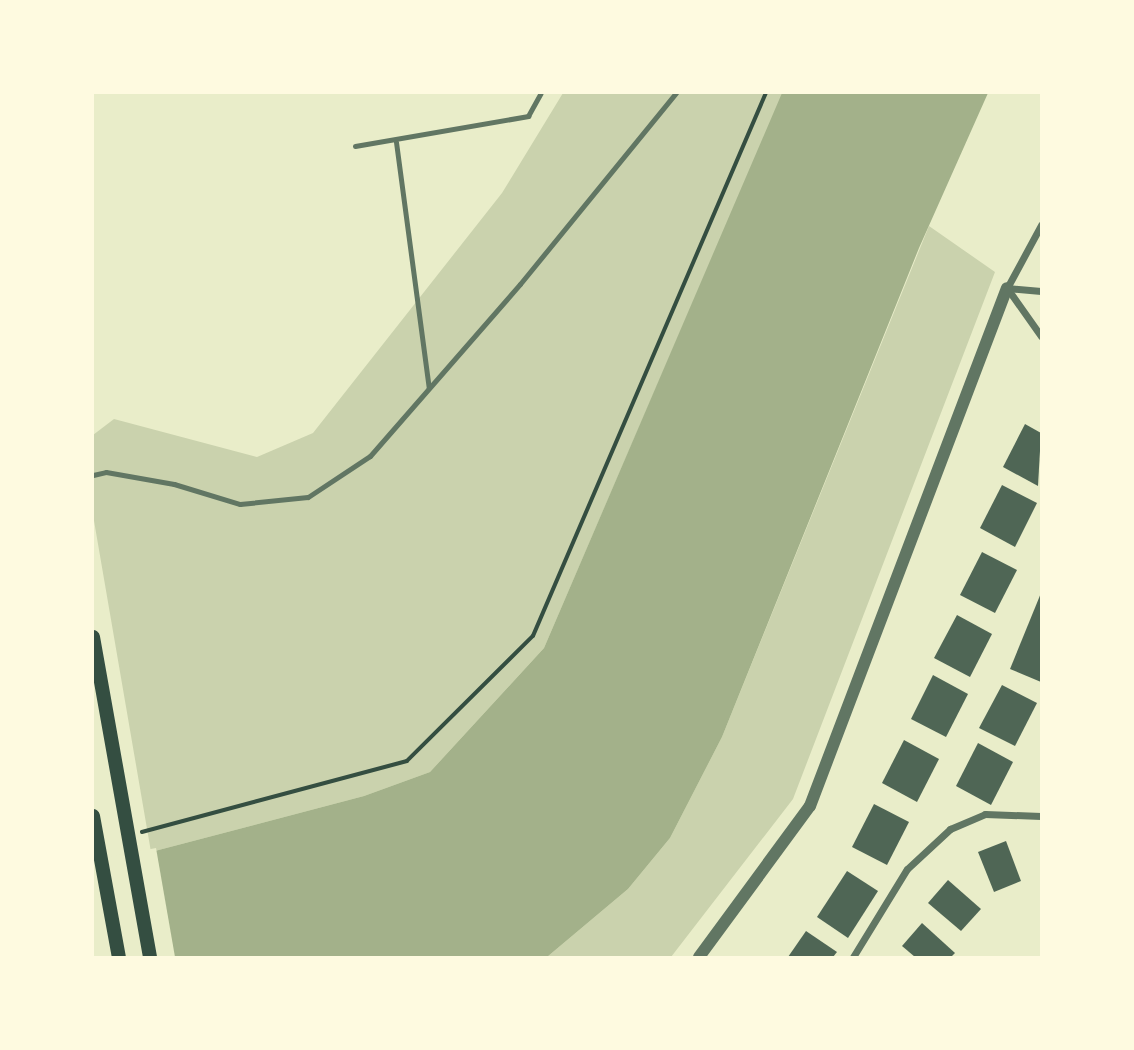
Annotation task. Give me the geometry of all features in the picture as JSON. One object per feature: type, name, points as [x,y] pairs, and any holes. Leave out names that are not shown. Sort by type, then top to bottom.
[{"type":"main road","points":[[93,637],[150,957]]},
{"type":"main road","points":[[93,816],[119,957]]},
{"type":"street","points":[[699,957],[810,806],[1007,288],[1041,225]]},
{"type":"street","points":[[1007,288],[1041,291]]},
{"type":"street","points":[[1007,288],[1041,336]]},
{"type":"street","points":[[853,957],[870,936],[907,869],[950,829],[985,814],[1041,816]]},
{"type":"lane","points":[[355,146],[396,142],[528,116],[541,93]]},
{"type":"lane","points":[[93,475],[106,472],[174,484],[240,504],[308,498],[370,456],[676,93]]},
{"type":"lane","points":[[396,142],[429,388]]},
{"type":"path","points":[[129,830],[407,761],[533,636],[766,93]]},
{"type":"shaded area","points":[[563,93],[783,93],[544,648],[430,772],[364,796],[151,852],[93,515],[93,435],[114,419],[257,457],[313,433],[502,193]]},
{"type":"shaded area","points":[[782,93],[988,93],[919,248],[722,737],[670,838],[628,889],[547,957],[93,957],[151,852],[364,796],[430,772],[544,648]]},
{"type":"shaded area","points":[[929,226],[995,272],[793,799],[671,957],[547,957],[628,889],[670,838],[722,737]]},
{"type":"pier","points":[[156,848],[175,957],[93,957],[93,860]]},
{"type":"building","points":[[1025,424],[1041,433],[1038,486],[1003,467]]},
{"type":"building","points":[[1002,485],[1037,503],[1015,547],[980,528]]},
{"type":"building","points":[[982,552],[1017,570],[995,613],[960,595]]},
{"type":"building","points":[[1041,593],[1041,682],[1010,669]]},
{"type":"building","points":[[957,615],[992,634],[970,677],[934,658]]},
{"type":"building","points":[[933,675],[968,694],[946,737],[911,719]]},
{"type":"building","points":[[1002,685],[1037,703],[1015,746],[979,728]]},
{"type":"building","points":[[904,740],[939,759],[917,802],[882,783]]},
{"type":"building","points":[[978,743],[1013,762],[991,805],[956,786]]},
{"type":"building","points":[[874,804],[909,822],[887,865],[852,847]]},
{"type":"building","points":[[1006,841],[1021,881],[994,892],[978,852]]},
{"type":"building","points":[[847,871],[878,891],[848,938],[817,917]]},
{"type":"building","points":[[948,880],[981,909],[961,931],[928,903]]},
{"type":"building","points":[[922,923],[955,953],[951,957],[915,957],[902,946]]},
{"type":"building","points":[[806,931],[837,952],[833,957],[788,957]]}]
